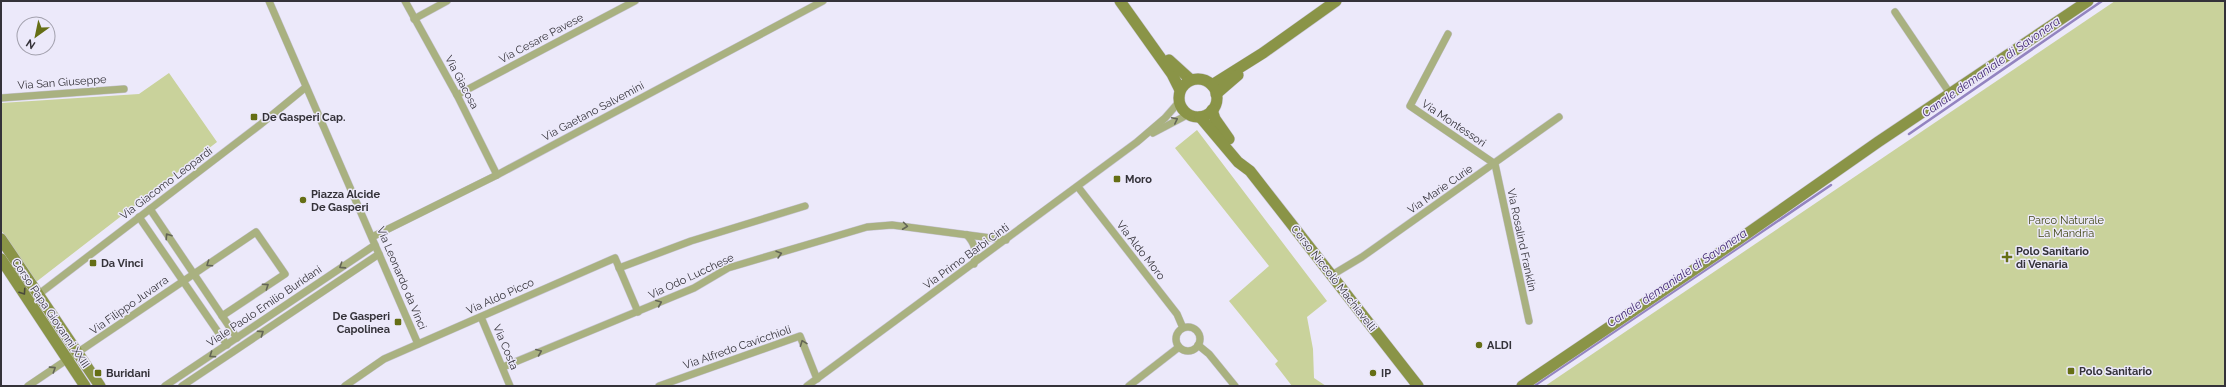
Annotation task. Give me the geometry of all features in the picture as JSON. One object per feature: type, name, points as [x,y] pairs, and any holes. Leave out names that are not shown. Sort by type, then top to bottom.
[{"type":"street","name":"Via Leonardo da Vinci","points":[[269,1],[418,344]]},
{"type":"street","name":"Via Giacosa","points":[[405,1],[457,95],[497,175]]},
{"type":"street","points":[[414,19],[447,1]]},
{"type":"street","name":"Via Cesare Pavese","points":[[457,95],[635,1]]},
{"type":"street","name":"Via Gaetano Salvemini","points":[[372,238],[497,175],[823,1]]},
{"type":"street","points":[[1120,1],[1172,74],[1180,90],[1179,102],[1184,111],[1188,114],[1200,117],[1212,110],[1216,103],[1214,89],[1202,79],[1191,80],[1180,90]]},
{"type":"street","points":[[1214,89],[1336,1]]},
{"type":"street","points":[[1522,386],[1881,140],[1951,95],[2088,1]]},
{"type":"street","points":[[1895,12],[1951,95]]},
{"type":"street","points":[[1135,23],[1178,70],[1191,80]]},
{"type":"street","name":"Via Montessori","points":[[1448,34],[1410,106],[1495,164]]},
{"type":"street","name":"Via Giacomo Leopardi","points":[[39,294],[261,124],[306,87]]},
{"type":"street","name":"Via San Giuseppe","points":[[1,98],[124,89]]},
{"type":"street","name":"Via Primo Barbi Cinti","points":[[807,386],[1137,142],[1165,118],[1179,102]]},
{"type":"street","points":[[1826,178],[1873,152],[1899,135],[1931,108]]},
{"type":"street","name":"Corso Niccolò Machiavelli","points":[[1212,110],[1221,129],[1243,158],[1250,171],[1418,386]]},
{"type":"street","name":"Via Primo Barbi Cinti","points":[[1137,142],[1188,114]]},
{"type":"street","name":"Corso Niccolò Machiavelli","points":[[1200,117],[1238,162],[1250,171]]},
{"type":"street","name":"Via Marie Curie","points":[[1332,275],[1362,257],[1495,164],[1559,117]]},
{"type":"street","name":"Via Rosalind Franklin","points":[[1495,164],[1529,321]]},
{"type":"street","name":"Via Aldo Moro","points":[[1078,187],[1177,314],[1184,328]]},
{"type":"street","points":[[638,312],[619,268],[691,241],[805,206]]},
{"type":"street","points":[[150,208],[237,338]]},
{"type":"street","points":[[138,217],[227,345]]},
{"type":"street","name":"Via Odo Lucchese","points":[[503,367],[694,288],[728,268],[868,227],[892,225],[967,235]]},
{"type":"street","name":"Via Filippo Juvarra","points":[[28,386],[256,232],[285,274],[222,316]]},
{"type":"street","points":[[967,235],[1006,240]]},
{"type":"street","points":[[967,235],[974,242],[976,251],[974,264]]},
{"type":"street","name":"Corso Papa Giovanni XXIII","points":[[2,242],[39,294],[100,386]]},
{"type":"street","name":"Viale Paolo Emilio Buridani","points":[[165,386],[375,245]]},
{"type":"street","name":"Viale Paolo Emilio Buridani","points":[[182,386],[379,254]]},
{"type":"street","name":"Via Aldo Picco","points":[[345,386],[384,359],[615,258],[619,268]]},
{"type":"street","name":"Corso Papa Giovanni XXIII","points":[[1,259],[85,386]]},
{"type":"street","name":"Via Costa","points":[[481,317],[510,386]]},
{"type":"street","points":[[1191,327],[1197,331],[1200,338],[1198,345],[1189,351],[1179,347],[1176,336],[1184,328],[1191,327]]},
{"type":"street","name":"Via Alfredo Cavicchioli","points":[[659,386],[800,336],[817,379]]},
{"type":"street","points":[[1198,345],[1210,354],[1235,386]]},
{"type":"street","points":[[1129,386],[1179,347]]},
{"type":"green space","name":"Parco Naturale La Mandria","points":[[2115,1],[2225,1],[2225,386],[1545,386]]},
{"type":"green space","points":[[169,73],[217,142],[36,282],[1,230],[1,103],[139,94]]},
{"type":"green space","points":[[1197,130],[1327,301],[1307,317],[1313,349],[1314,378],[1326,386],[1292,386],[1275,364],[1278,361],[1229,301],[1269,266],[1175,148]]},
{"type":"waterway","name":"Canale demaniale di Savonera","points":[[1909,134],[2102,1]]},
{"type":"waterway","name":"Canale demaniale di Savonera","points":[[1534,386],[1831,185]]},
{"type":"place","name":"De Gasperi Cap.","points":[[254,117]]},
{"type":"place","name":"Moro","points":[[1117,179]]},
{"type":"place","name":"Piazza Alcide De Gasperi","points":[[303,200]]},
{"type":"place","name":"Polo Sanitario di Venaria","points":[[2007,257]]},
{"type":"place","name":"Da Vinci","points":[[93,263]]},
{"type":"place","name":"De Gasperi Capolinea","points":[[398,322]]},
{"type":"place","name":"ALDI","points":[[1479,345]]},
{"type":"place","name":"Polo Sanitario","points":[[2071,371]]},
{"type":"place","name":"Buridani","points":[[98,373]]},
{"type":"place","name":"IP","points":[[1373,373]]}]
